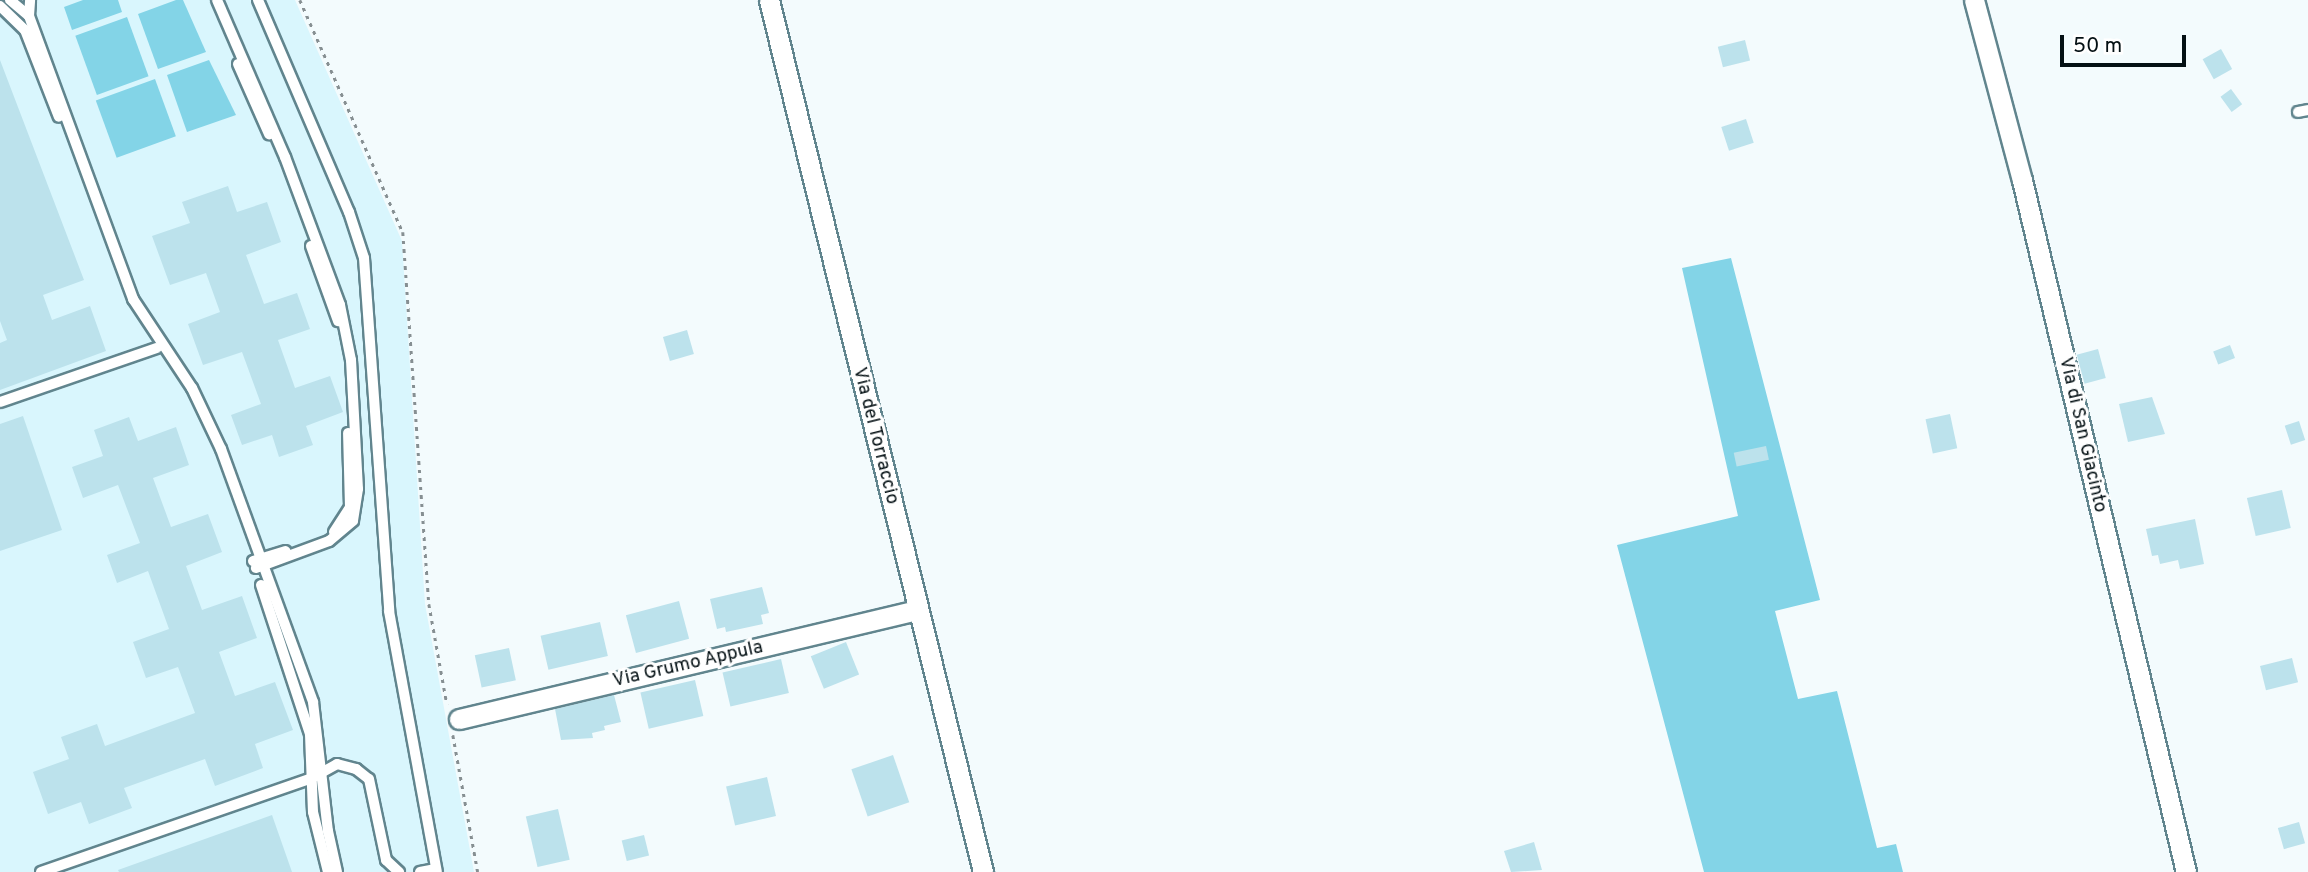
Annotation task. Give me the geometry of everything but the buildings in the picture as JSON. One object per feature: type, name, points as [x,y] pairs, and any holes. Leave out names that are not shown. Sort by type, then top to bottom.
[{"type":"street","name":"Via del Torraccio","points":[[769,0],[982,872]]},
{"type":"street","name":"Via di San Giacinto","points":[[1974,0],[2022,180],[2186,872]]},
{"type":"street","name":"Via Grumo Appula","points":[[453,718],[918,610]]},
{"type":"lane","points":[[30,0],[29,16],[128,288],[209,421],[309,727],[313,813],[328,872]]},
{"type":"lane","points":[[209,0],[287,180],[338,321],[346,365],[351,498],[347,517],[323,539],[257,564]]},
{"type":"lane","points":[[217,0],[285,157],[340,305],[351,360],[358,489],[353,520],[329,541],[257,564]]},
{"type":"lane","points":[[258,0],[362,249],[387,599],[437,870],[421,872]]},
{"type":"lane","points":[[14,1],[29,16]]},
{"type":"lane","points":[[12,14],[14,1]]},
{"type":"lane","points":[[0,6],[12,14],[29,37],[121,284],[157,348],[196,405],[311,695],[324,770],[328,831],[337,872]]},
{"type":"lane","points":[[0,401],[157,348]]},
{"type":"lane","points":[[41,872],[312,778],[324,770],[348,765],[369,779],[386,859],[399,872]]},
{"type":"path","points":[[300,0],[403,232],[429,604],[453,718],[478,872]]},
{"type":"shaded area","points":[[0,0],[295,0],[402,241],[425,604],[474,872],[0,872]]},
{"type":"shaded area","points":[[83,0],[118,0],[122,12],[72,30],[64,7]]},
{"type":"shaded area","points":[[183,0],[206,52],[158,69],[138,14]]},
{"type":"shaded area","points":[[127,17],[149,76],[97,95],[75,36]]},
{"type":"shaded area","points":[[209,60],[236,115],[187,132],[167,75]]},
{"type":"shaded area","points":[[155,79],[176,136],[117,158],[96,101]]},
{"type":"shaded area","points":[[1731,258],[1820,600],[1775,611],[1798,699],[1837,691],[1877,848],[1896,844],[1903,872],[1704,872],[1617,545],[1738,516],[1682,268]]}]
